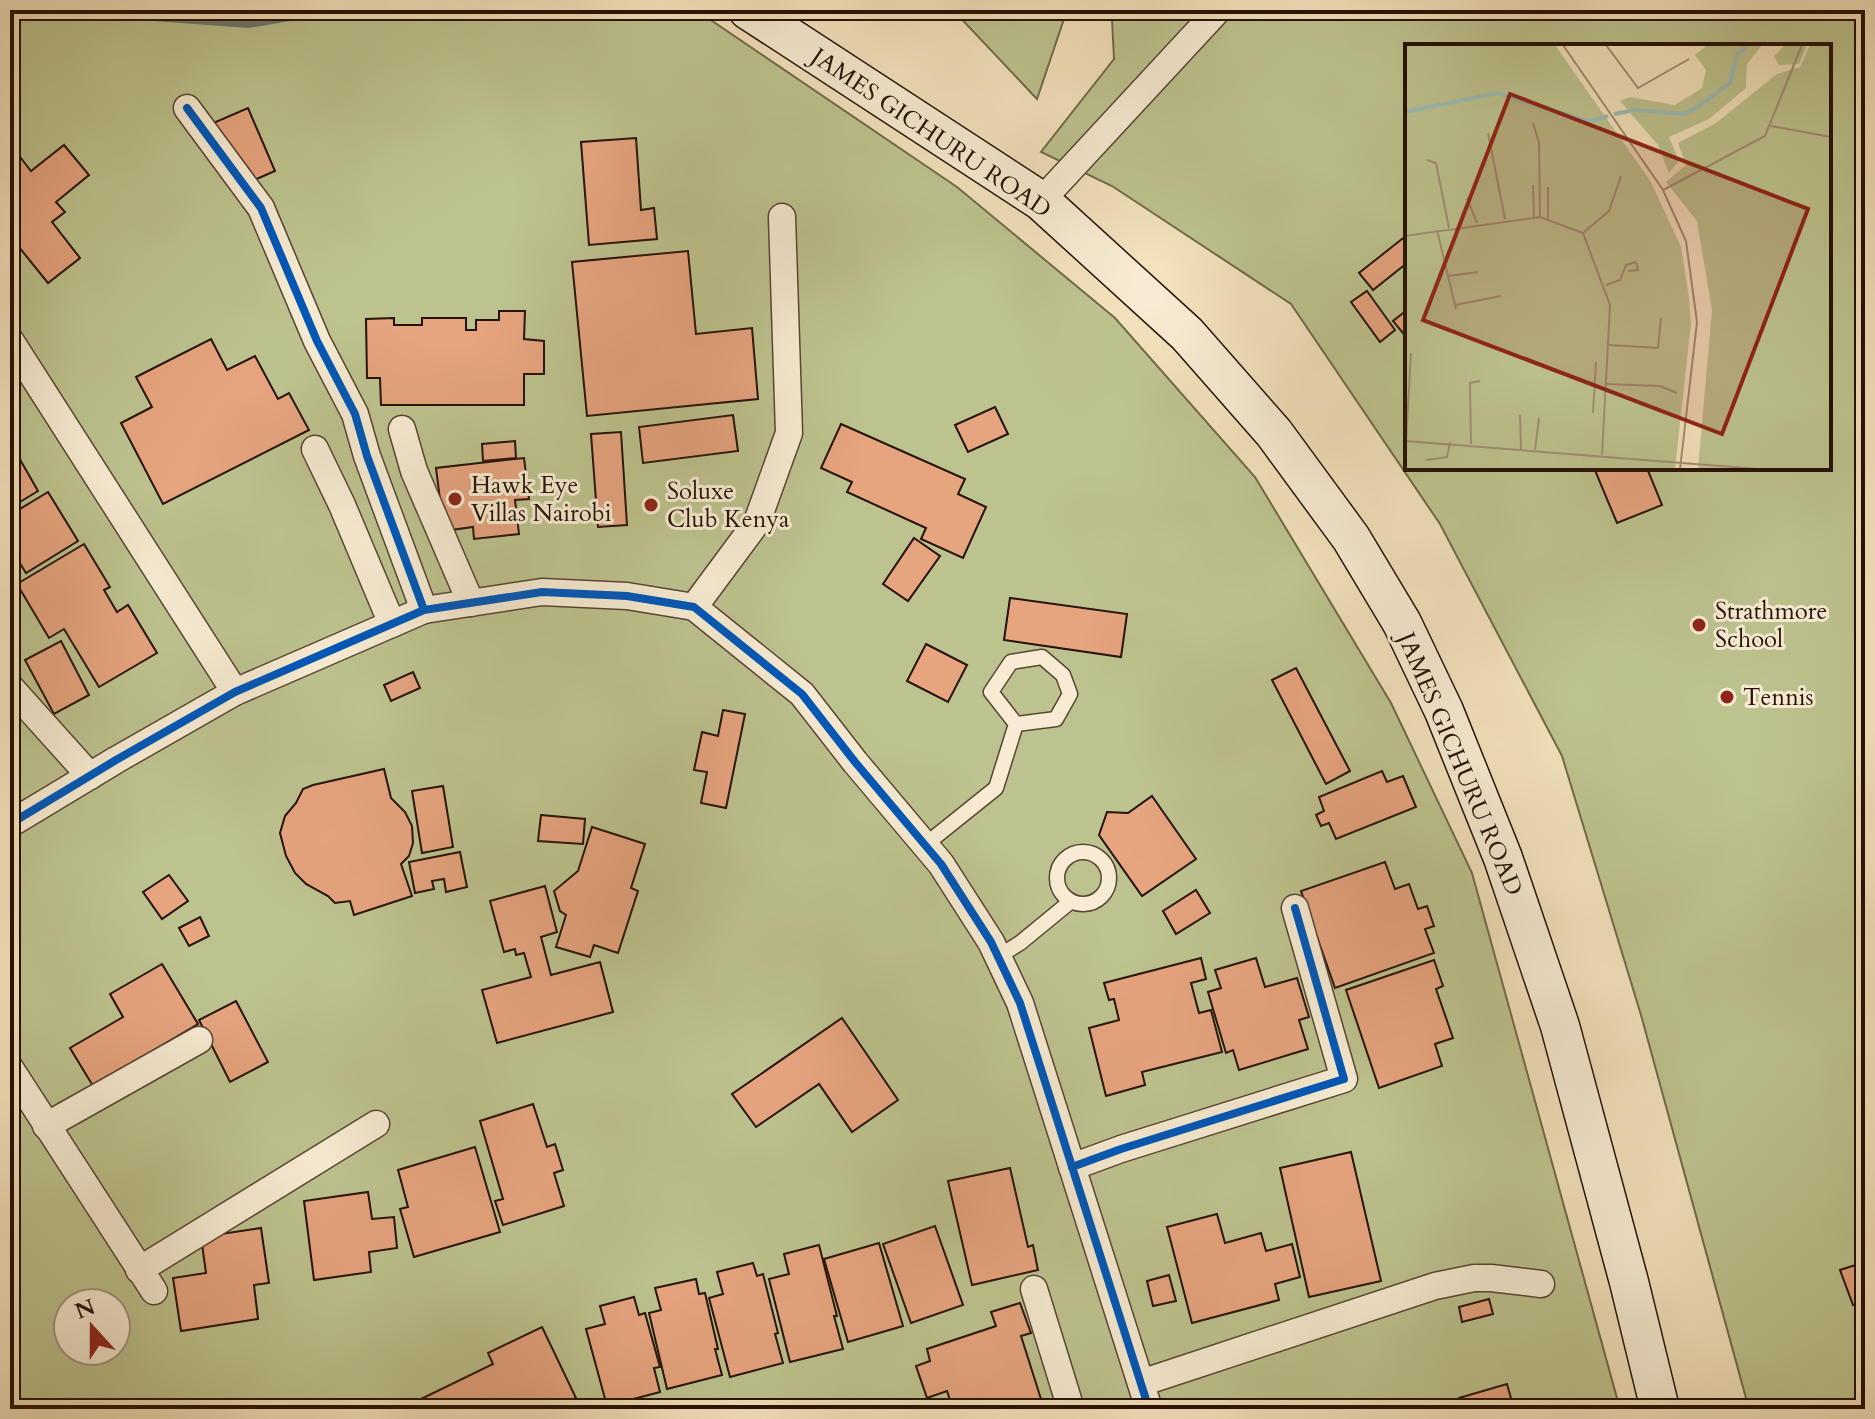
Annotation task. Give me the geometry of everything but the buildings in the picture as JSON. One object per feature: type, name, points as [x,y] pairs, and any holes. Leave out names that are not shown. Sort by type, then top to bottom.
[{"type":"main road","name":"JAMES GICHURU ROAD","points":[[748,10],[1041,201],[1187,334],[1274,433],[1351,538],[1402,623],[1444,711],[1503,858],[1560,1026],[1660,1409]]},
{"type":"street","points":[[1041,201],[1218,10]]},
{"type":"street","points":[[187,108],[261,208],[317,341],[355,414],[367,456],[424,610]]},
{"type":"street","points":[[694,607],[757,522],[789,433],[782,217]]},
{"type":"street","points":[[10,340],[235,692]]},
{"type":"street","points":[[402,429],[414,471],[471,603]]},
{"type":"street","points":[[315,449],[392,624]]},
{"type":"street","points":[[10,824],[235,692],[424,610],[542,592],[627,596],[694,607],[802,694],[941,864],[991,942],[1020,1003],[1149,1409]]},
{"type":"street","points":[[10,687],[90,776]]},
{"type":"street","points":[[1072,1167],[1344,1079],[1295,908]]},
{"type":"street","points":[[46,1126],[199,1040]]},
{"type":"street","points":[[10,1068],[146,1281],[376,1124]]},
{"type":"street","points":[[1141,1383],[1435,1286],[1474,1278],[1541,1284]]},
{"type":"street","points":[[1034,1289],[1071,1409]]},
{"type":"lane","points":[[1042,657],[1063,675],[1070,694],[1056,719],[1016,724],[991,692],[1011,662],[1042,657]]},
{"type":"lane","points":[[925,845],[996,788],[1016,724]]},
{"type":"lane","points":[[998,957],[1070,902]]},
{"type":"green space","points":[[10,10],[696,10],[957,187],[1115,318],[1255,477],[1391,703],[1472,873],[1620,1409],[10,1409]]},
{"type":"green space","points":[[953,10],[1067,10],[1037,99]]},
{"type":"green space","name":"Strathmore School","points":[[1104,10],[1865,10],[1865,1409],[1749,1409],[1641,1015],[1562,756],[1440,524],[1291,304],[1112,186],[1041,152],[1114,59],[1112,19]]},
{"type":"waterway","points":[[10,12],[30,10]]},
{"type":"waterway","points":[[73,10],[249,23],[324,10]]},
{"type":"cycle path","points":[[187,108],[261,208],[317,341],[355,414],[367,456],[424,610]]},
{"type":"cycle path","points":[[10,824],[235,692],[424,610],[542,592],[627,596],[694,607],[802,694],[941,864],[991,942],[1020,1003],[1149,1409]]},
{"type":"cycle path","points":[[1072,1167],[1344,1079],[1295,908]]},
{"type":"place","name":"Hawk Eye Villas Nairobi","points":[[455,499]]},
{"type":"place","name":"Soluxe Club Kenya","points":[[651,505]]},
{"type":"place","name":"Strathmore School","points":[[1699,625]]},
{"type":"place","name":"Tennis","points":[[1727,697]]}]
